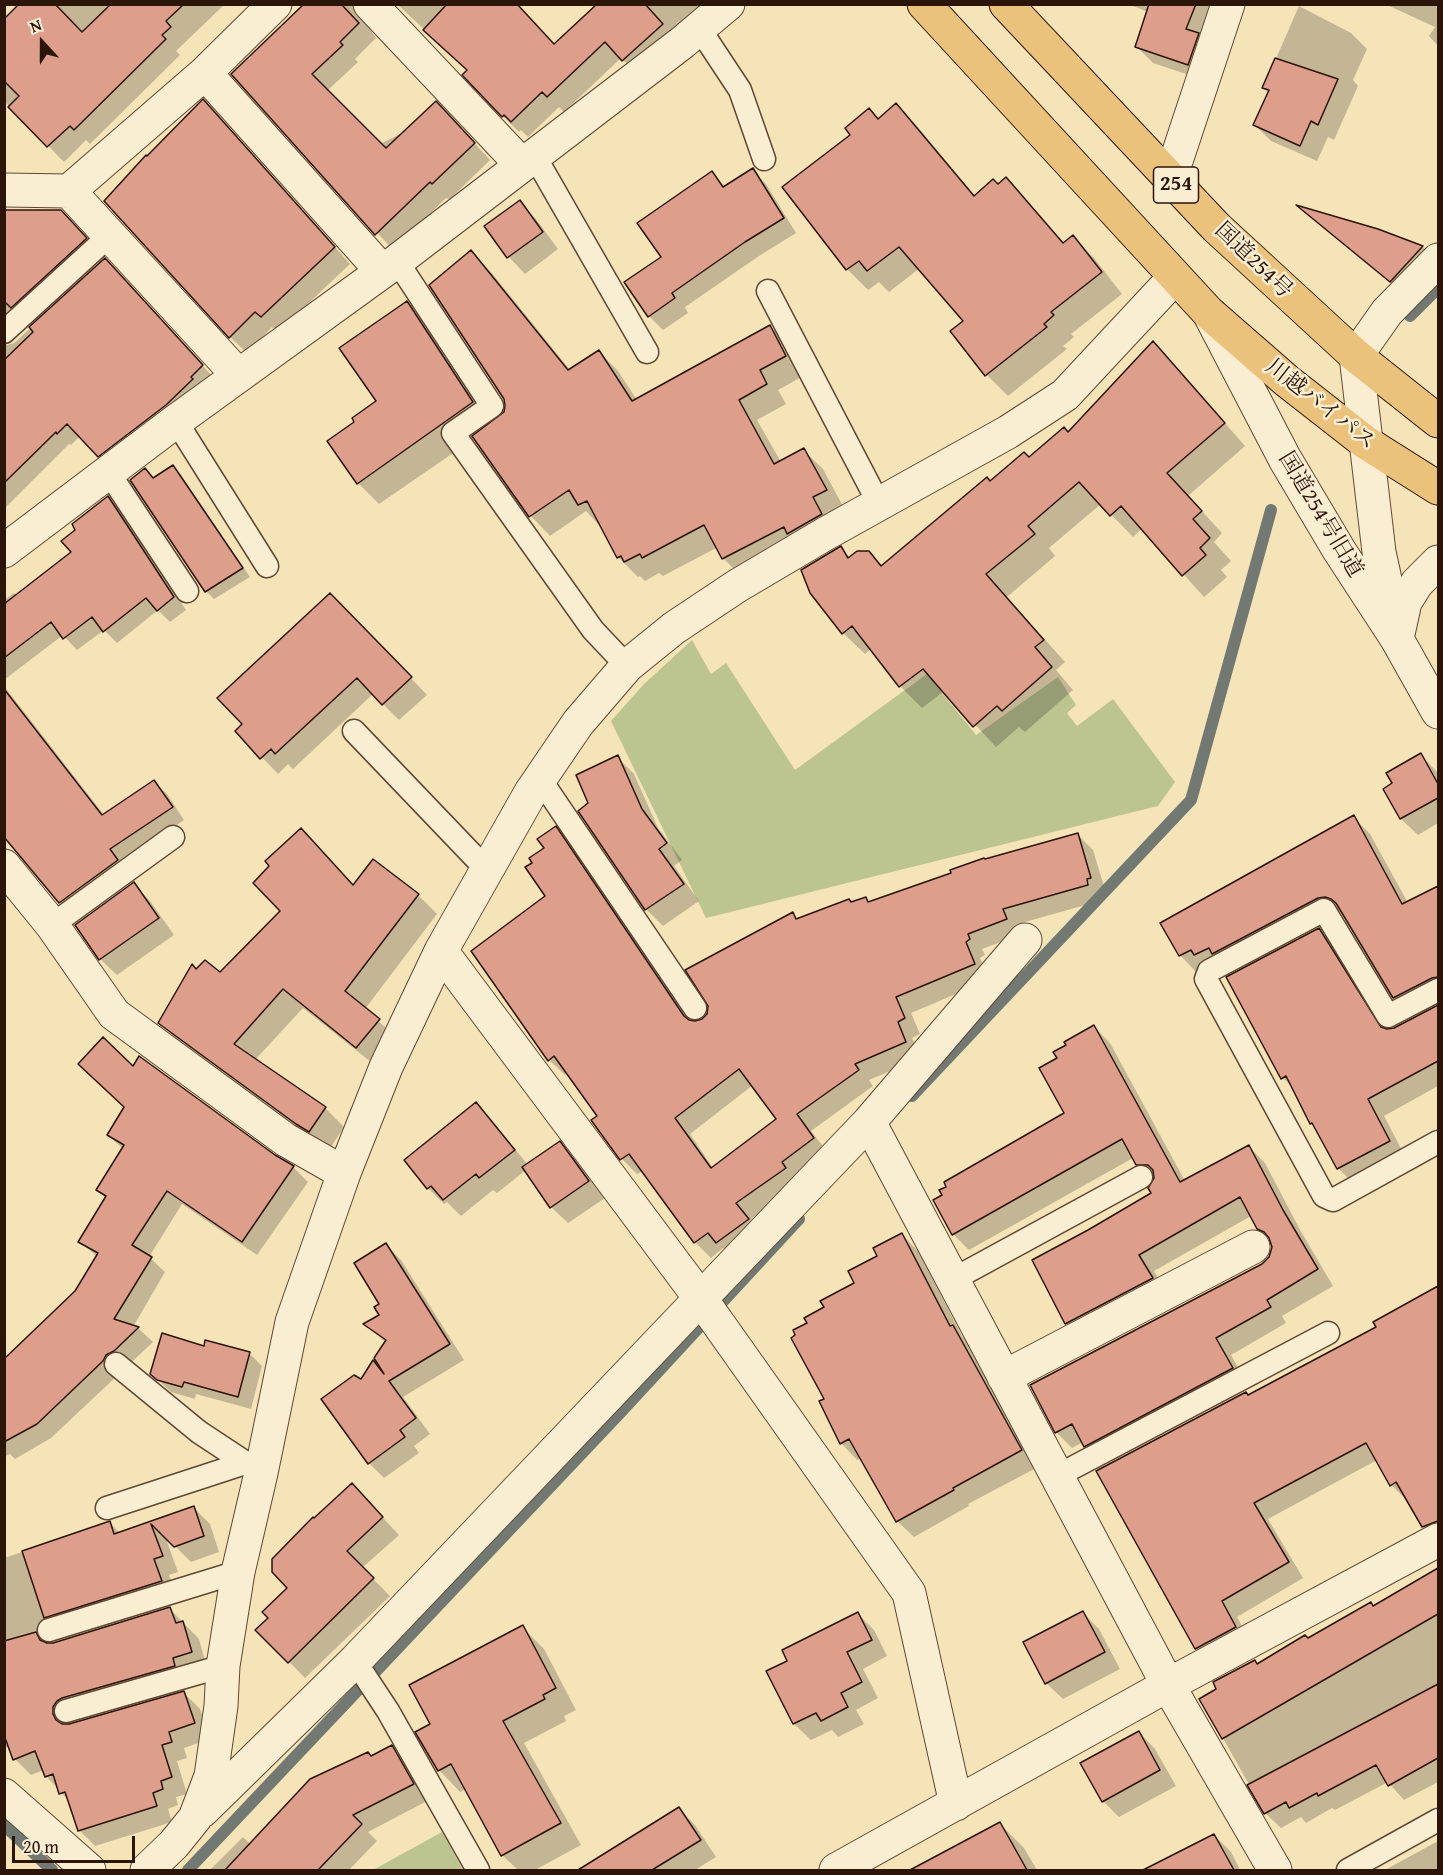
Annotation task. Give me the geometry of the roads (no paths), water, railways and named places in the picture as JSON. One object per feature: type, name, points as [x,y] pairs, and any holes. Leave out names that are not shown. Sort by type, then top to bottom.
[{"type":"highway","points":[[924,4],[1209,313]]},
{"type":"highway","name":"国道254号","points":[[1006,4],[1170,179],[1277,285],[1356,356]]},
{"type":"highway","name":"川越バイパス","points":[[1209,313],[1287,381],[1365,442],[1438,488]]},
{"type":"highway","name":"254","points":[[1356,356],[1438,421]]},
{"type":"street","points":[[4,190],[69,191],[205,73],[275,4]]},
{"type":"street","points":[[370,4],[528,160]]},
{"type":"street","points":[[4,551],[238,375],[389,266],[728,4]]},
{"type":"street","points":[[1170,179],[1228,4]]},
{"type":"street","points":[[205,73],[389,266]]},
{"type":"street","points":[[69,191],[238,375]]},
{"type":"street","points":[[1397,639],[1379,552],[1356,356],[1387,312],[1438,260]]},
{"type":"street","points":[[195,1818],[211,1776],[221,1706],[223,1665],[253,1468],[292,1322],[344,1173],[386,1067],[441,951],[531,792],[578,723],[627,666],[674,628],[737,586],[1008,432],[1065,395],[1175,277]]},
{"type":"street","name":"国道254号旧道","points":[[1209,313],[1285,459],[1339,550],[1397,639],[1438,712]]},
{"type":"street","points":[[1397,639],[1405,602],[1417,583],[1438,562]]},
{"type":"street","points":[[4,866],[52,926],[114,1014],[286,1140],[344,1173]]},
{"type":"street","points":[[147,1870],[174,1844],[195,1818],[355,1660],[869,1122],[1024,940]]},
{"type":"street","points":[[441,951],[701,1299],[909,1593],[956,1804]]},
{"type":"street","points":[[869,1122],[1168,1685],[1275,1870]]},
{"type":"street","points":[[1004,1377],[1253,1247]]},
{"type":"street","points":[[836,1870],[1168,1685],[1438,1540]]},
{"type":"street","points":[[4,1796],[89,1870]]},
{"type":"lane","points":[[699,28],[740,90],[764,159]]},
{"type":"lane","points":[[528,160],[647,352]]},
{"type":"lane","points":[[4,332],[110,235]]},
{"type":"lane","points":[[389,266],[492,406],[453,433],[593,630],[627,666]]},
{"type":"lane","points":[[768,291],[879,504]]},
{"type":"lane","points":[[176,421],[267,567]]},
{"type":"lane","points":[[109,473],[187,591]]},
{"type":"lane","points":[[354,731],[487,870]]},
{"type":"lane","points":[[540,779],[695,1008]]},
{"type":"lane","points":[[52,926],[173,837]]},
{"type":"lane","points":[[1438,990],[1388,1016],[1324,910],[1209,971],[1206,979],[1324,1196],[1333,1200],[1438,1142]]},
{"type":"lane","points":[[952,1280],[1141,1177]]},
{"type":"lane","points":[[1057,1476],[1328,1333]]},
{"type":"lane","points":[[116,1364],[199,1432],[253,1468]]},
{"type":"lane","points":[[107,1508],[253,1468]]},
{"type":"lane","points":[[49,1630],[238,1572]]},
{"type":"lane","points":[[355,1660],[388,1711],[478,1870]]},
{"type":"lane","points":[[66,1711],[223,1665]]},
{"type":"lane","points":[[1348,1870],[1438,1820]]},
{"type":"waterway","points":[[1410,316],[1438,288]]},
{"type":"waterway","points":[[912,1096],[1191,800],[1271,510]]},
{"type":"waterway","points":[[188,1870],[621,1412],[799,1219]]},
{"type":"waterway","points":[[4,1825],[52,1870]]}]
